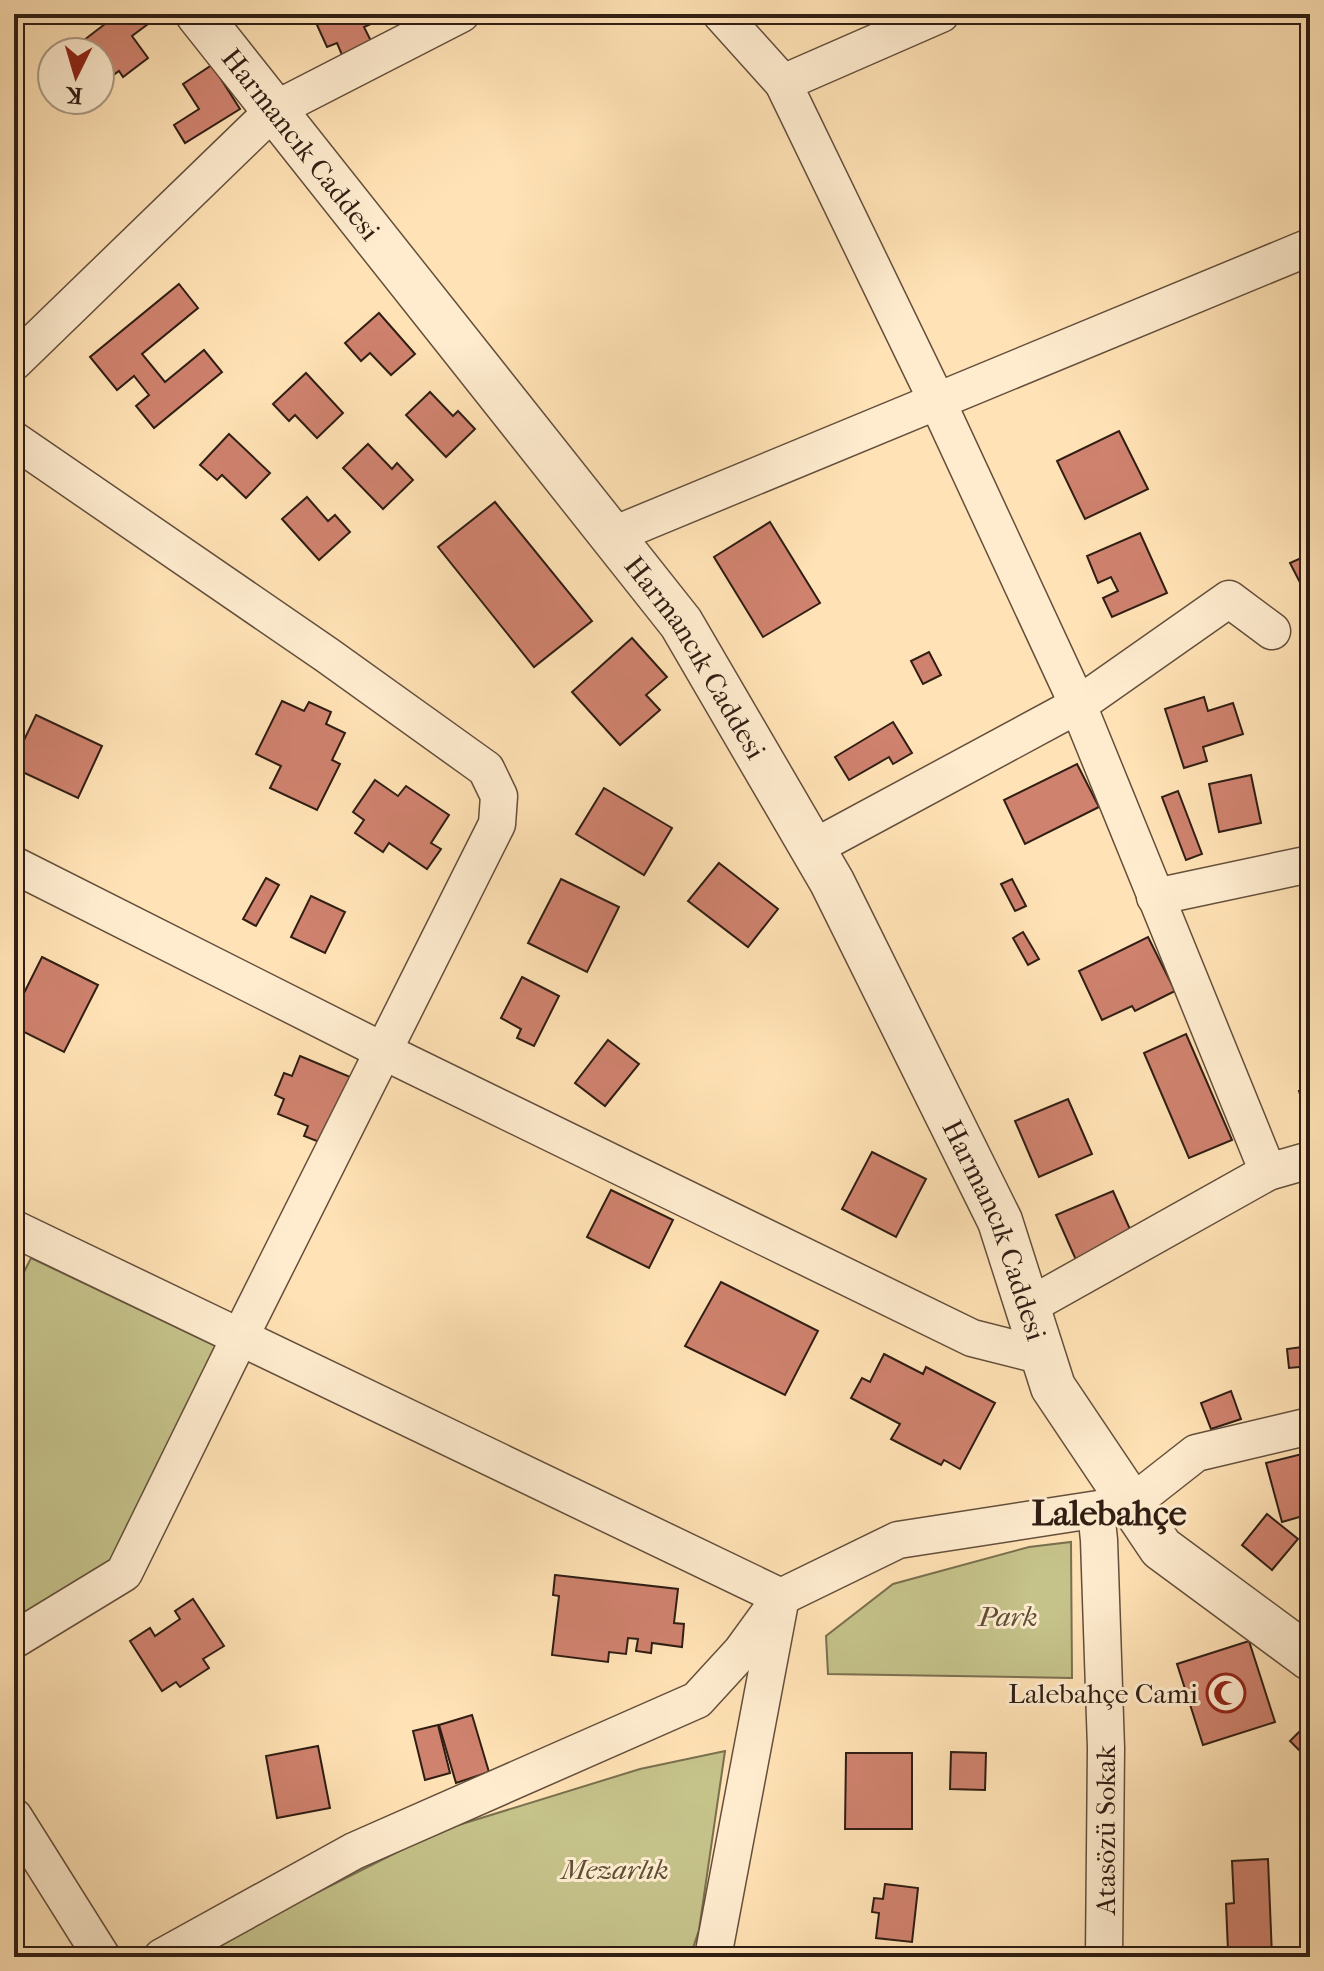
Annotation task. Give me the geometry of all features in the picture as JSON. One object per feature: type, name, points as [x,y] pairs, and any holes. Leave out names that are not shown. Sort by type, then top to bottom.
[{"type":"street","name":"Harmancık Caddesi","points":[[198,14],[681,623],[832,882],[1000,1221],[1048,1372],[1114,1507],[1161,1548],[1310,1658]]},
{"type":"street","points":[[14,362],[274,110],[461,14]]},
{"type":"street","points":[[721,14],[783,83],[937,401],[1078,705],[1268,1172]]},
{"type":"street","points":[[783,83],[941,14]]},
{"type":"street","points":[[611,536],[1310,247]]},
{"type":"street","points":[[14,440],[327,655],[486,769],[499,796],[497,824],[124,1573],[14,1640]]},
{"type":"street","points":[[813,848],[1078,705],[1229,599],[1272,631]]},
{"type":"street","points":[[1155,897],[1310,864]]},
{"type":"street","points":[[14,865],[385,1052],[972,1338],[1048,1372]]},
{"type":"street","points":[[1027,1307],[1268,1172],[1310,1160]]},
{"type":"street","points":[[15,1232],[781,1597]]},
{"type":"street","points":[[162,1957],[200,1946],[354,1851],[697,1700],[741,1652],[781,1597],[898,1540],[1114,1507],[1196,1453],[1310,1426]]},
{"type":"street","name":"Atasözü Sokak","points":[[1104,1957],[1106,1748],[1099,1540],[1114,1507]]},
{"type":"street","points":[[713,1957],[781,1597]]},
{"type":"street","points":[[14,1817],[102,1957]]},
{"type":"green space","points":[[31,1258],[220,1348],[110,1567],[14,1622],[14,1292]]},
{"type":"green space","name":"Park","points":[[1071,1542],[1072,1678],[828,1674],[826,1636],[893,1584],[1029,1547]]},
{"type":"green space","name":"Mezarlık","points":[[725,1751],[699,1930],[690,1957],[220,1957],[223,1940],[439,1831],[640,1769]]},
{"type":"building","points":[[118,14],[140,14],[148,24],[132,36],[148,58],[123,77],[119,71],[116,73],[116,36],[89,36]]},
{"type":"building","points":[[312,14],[393,14],[364,27],[371,41],[342,55],[337,43],[327,47]]},
{"type":"building","points":[[212,65],[240,109],[185,143],[174,125],[199,109],[183,84]]},
{"type":"building","points":[[179,284],[198,308],[142,354],[165,382],[204,350],[222,372],[154,428],[136,406],[149,395],[134,376],[117,390],[90,357]]},
{"type":"building","points":[[379,313],[415,354],[391,375],[370,353],[361,361],[345,343]]},
{"type":"building","points":[[306,373],[343,413],[317,438],[295,415],[289,421],[273,404]]},
{"type":"building","points":[[430,392],[453,416],[458,411],[475,429],[446,457],[406,415]]},
{"type":"building","points":[[1119,431],[1148,489],[1085,519],[1057,461]]},
{"type":"building","points":[[229,434],[270,473],[246,498],[222,475],[217,480],[200,465]]},
{"type":"building","points":[[368,444],[392,469],[397,463],[413,480],[383,509],[343,468]]},
{"type":"building","points":[[307,497],[328,521],[335,515],[350,532],[319,560],[282,519]]},
{"type":"building","points":[[495,502],[592,621],[534,667],[438,547]]},
{"type":"building","points":[[770,522],[820,603],[763,637],[714,557]]},
{"type":"building","points":[[1140,533],[1167,593],[1112,617],[1103,598],[1118,591],[1111,577],[1098,583],[1087,556]]},
{"type":"building","points":[[1310,554],[1310,602],[1290,563]]},
{"type":"building","points":[[632,638],[667,677],[646,695],[660,710],[620,745],[572,692]]},
{"type":"building","points":[[929,652],[941,675],[923,684],[911,661]]},
{"type":"building","points":[[1204,697],[1208,711],[1233,703],[1243,734],[1203,747],[1207,761],[1184,768],[1165,709]]},
{"type":"building","points":[[282,701],[304,711],[309,702],[331,712],[326,724],[345,733],[332,760],[340,764],[317,810],[270,788],[281,766],[256,754]]},
{"type":"building","points":[[36,715],[102,746],[78,798],[14,768],[14,761]]},
{"type":"building","points":[[893,722],[912,753],[893,764],[889,757],[849,780],[835,757]]},
{"type":"building","points":[[1077,764],[1099,807],[1025,844],[1004,800]]},
{"type":"building","points":[[1251,775],[1261,823],[1219,832],[1209,784]]},
{"type":"building","points":[[375,780],[398,796],[406,786],[449,815],[431,843],[441,849],[427,869],[389,843],[383,852],[355,833],[364,820],[353,812]]},
{"type":"building","points":[[604,788],[672,828],[644,875],[576,834]]},
{"type":"building","points":[[1178,791],[1202,854],[1186,860],[1162,797]]},
{"type":"building","points":[[719,863],[778,909],[748,947],[688,901]]},
{"type":"building","points":[[266,878],[279,885],[256,926],[243,919]]},
{"type":"building","points":[[561,879],[619,907],[587,972],[528,943]]},
{"type":"building","points":[[1012,879],[1026,906],[1015,911],[1001,884]]},
{"type":"building","points":[[311,896],[345,912],[325,953],[291,937]]},
{"type":"building","points":[[1023,932],[1039,959],[1028,965],[1013,938]]},
{"type":"building","points":[[1148,937],[1175,991],[1135,1011],[1132,1006],[1102,1020],[1079,971]]},
{"type":"building","points":[[42,957],[98,985],[64,1052],[14,1027],[14,1013]]},
{"type":"building","points":[[522,977],[559,996],[534,1046],[517,1038],[521,1029],[501,1018]]},
{"type":"building","points":[[1186,1034],[1232,1140],[1189,1158],[1144,1053]]},
{"type":"building","points":[[608,1040],[639,1064],[605,1106],[575,1083]]},
{"type":"building","points":[[300,1056],[355,1079],[327,1145],[304,1136],[308,1126],[278,1114],[284,1099],[275,1095],[284,1073],[292,1076]]},
{"type":"building","points":[[1310,1064],[1310,1116],[1307,1117],[1299,1091],[1309,1088],[1303,1066]]},
{"type":"building","points":[[1068,1099],[1092,1154],[1039,1177],[1015,1121]]},
{"type":"building","points":[[872,1152],[926,1179],[896,1237],[842,1209]]},
{"type":"building","points":[[611,1190],[673,1220],[649,1268],[587,1237]]},
{"type":"building","points":[[1113,1191],[1133,1236],[1076,1260],[1056,1215]]},
{"type":"building","points":[[721,1282],[818,1331],[785,1395],[685,1346]]},
{"type":"building","points":[[1310,1346],[1310,1366],[1289,1368],[1287,1349]]},
{"type":"building","points":[[884,1354],[923,1374],[926,1367],[995,1403],[960,1469],[944,1460],[941,1465],[891,1439],[900,1424],[851,1398],[862,1378],[870,1382]]},
{"type":"building","points":[[1231,1391],[1241,1419],[1211,1429],[1201,1403]]},
{"type":"building","points":[[1310,1452],[1310,1514],[1282,1522],[1266,1463]]},
{"type":"building","points":[[1267,1514],[1298,1539],[1272,1570],[1242,1545]]},
{"type":"building","points":[[555,1575],[678,1589],[674,1623],[684,1624],[682,1647],[652,1643],[651,1653],[636,1651],[638,1639],[628,1638],[626,1654],[609,1652],[608,1662],[552,1655],[559,1596],[553,1595]]},
{"type":"building","points":[[193,1599],[224,1646],[203,1659],[209,1668],[180,1687],[176,1682],[162,1691],[130,1641],[150,1628],[155,1636],[180,1619],[175,1611]]},
{"type":"building","name":"Lalebahçe Cami","points":[[1249,1641],[1275,1722],[1203,1745],[1177,1664]]},
{"type":"building","points":[[472,1715],[489,1772],[456,1783],[439,1725]]},
{"type":"building","points":[[1310,1721],[1310,1761],[1290,1741]]},
{"type":"building","points":[[438,1725],[450,1773],[425,1780],[413,1731]]},
{"type":"building","points":[[318,1746],[330,1808],[277,1818],[266,1756]]},
{"type":"building","points":[[951,1752],[986,1753],[985,1790],[950,1789]]},
{"type":"building","points":[[846,1753],[912,1753],[912,1829],[845,1829]]},
{"type":"building","points":[[1268,1859],[1272,1956],[1249,1957],[1249,1950],[1228,1951],[1226,1904],[1234,1903],[1232,1861]]},
{"type":"building","points":[[885,1884],[918,1888],[912,1942],[876,1938],[879,1913],[872,1912],[874,1898],[883,1899]]},
{"type":"place","name":"Lalebahçe Cami","points":[[1226,1693]]},
{"type":"district","name":"Lalebahçe","points":[[1109,1513]]}]
